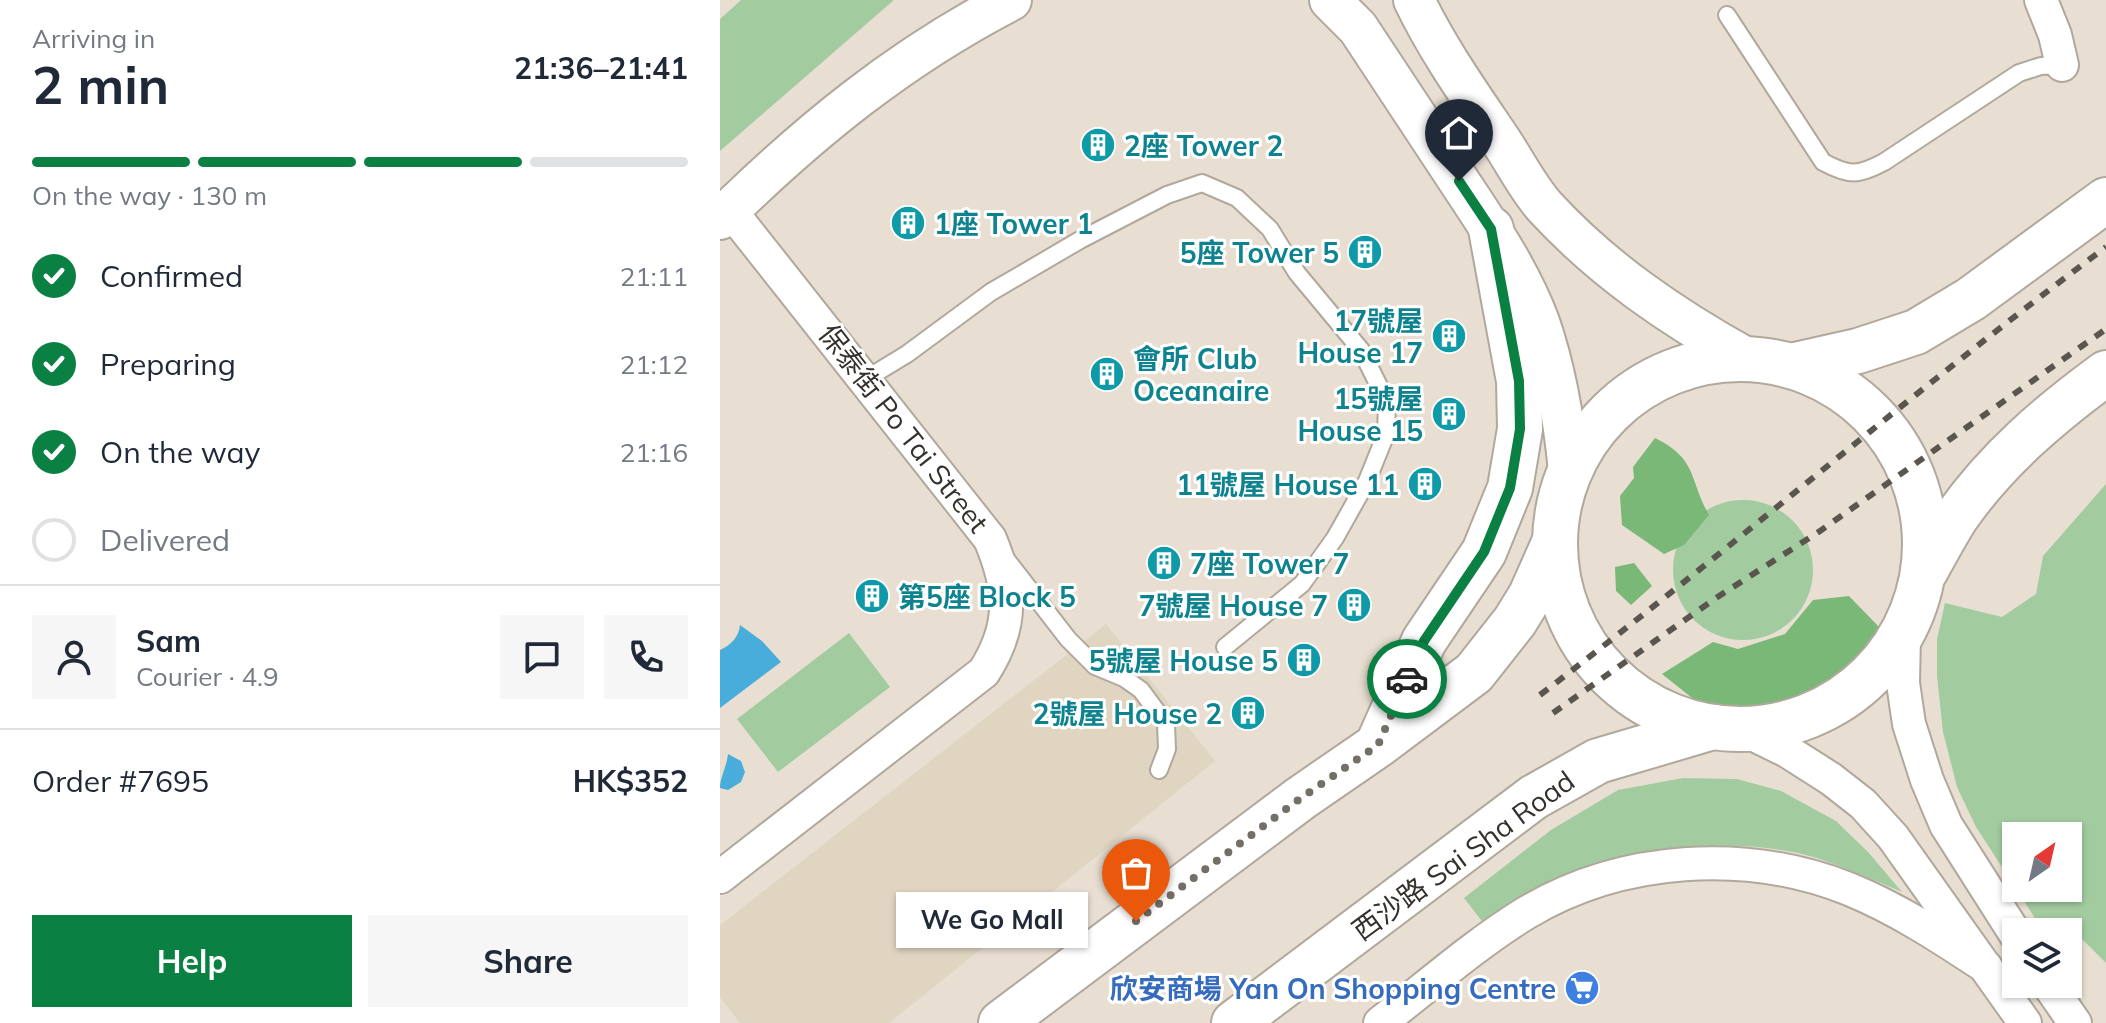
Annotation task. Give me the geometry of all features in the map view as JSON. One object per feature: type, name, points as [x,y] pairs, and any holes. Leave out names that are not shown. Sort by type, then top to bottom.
[{"type":"main road","points":[[1791,366],[1858,351],[1916,332],[1971,299],[2106,200]]},
{"type":"main road","points":[[1378,745],[1424,641],[1484,552],[1510,488],[1520,429],[1519,381],[1491,229]]},
{"type":"main road","points":[[1926,570],[1922,507],[1912,474],[1883,426],[1842,389],[1791,366],[1746,358],[1709,361],[1673,371],[1640,387],[1611,410],[1586,438],[1569,471],[1558,505],[1554,543],[1558,579],[1569,615],[1603,668],[1653,707],[1728,728],[1775,727],[1838,702],[1867,680],[1887,659],[1904,634],[1926,570],[1956,517],[1992,471],[2031,433],[2106,373]]},
{"type":"main road","points":[[1001,1023],[1301,798],[1474,673],[1515,621],[1531,595],[1554,543]]},
{"type":"main road","name":"西沙路 Sai Sha Road","points":[[1234,1023],[1534,797],[1566,777],[1598,761],[1728,728]]},
{"type":"street","points":[[725,214],[854,98],[929,45],[1011,0]]},
{"type":"street","points":[[1330,0],[1358,28],[1517,273],[1538,320],[1554,369],[1564,419],[1569,471]]},
{"type":"street","points":[[1414,0],[1431,34],[1543,205],[1589,250],[1638,290],[1690,327],[1746,358]]},
{"type":"street","points":[[2041,0],[2055,35],[2062,65]]},
{"type":"street","name":"保泰街 Po Tai Street","points":[[720,877],[984,672],[1000,648],[1007,620],[1001,566],[990,539],[866,379],[725,214]]},
{"type":"street","points":[[1904,634],[1903,683],[1909,724],[1927,780],[1946,825],[2005,918]]},
{"type":"street","points":[[1728,728],[1820,772],[1863,804],[1893,837],[2025,1023]]},
{"type":"street","points":[[1380,1023],[1473,950],[1529,912],[1594,883],[1661,866],[1742,864],[1812,877],[1848,889],[1921,924],[1986,967]]},
{"type":"street","points":[[2058,998],[2075,1023]]},
{"type":"lane","points":[[1727,15],[1823,162],[1843,173],[1865,172],[1884,162],[2019,73],[2041,66],[2062,65]]},
{"type":"lane","points":[[866,379],[907,354],[991,292],[1080,240],[1167,195],[1202,183],[1237,198],[1270,229],[1297,273],[1361,350],[1387,402],[1386,434],[1367,481],[1335,538],[1302,584],[1225,647]]},
{"type":"lane","points":[[990,539],[1068,639],[1095,666],[1124,678],[1141,690],[1166,724],[1167,749],[1159,770]]},
{"type":"shaded area","points":[[1106,624],[1215,761],[889,1023],[740,1023],[720,997],[720,925]]},
{"type":"green space","points":[[741,0],[894,0],[720,151],[720,19]]},
{"type":"green space","points":[[1655,438],[1686,462],[1709,515],[1684,545],[1664,554],[1622,525],[1620,496],[1634,478],[1633,467]]},
{"type":"green space","points":[[2106,484],[2106,963],[2082,939],[2082,918],[2035,918],[2025,902],[2082,902],[2082,822],[2002,822],[2002,867],[1976,827],[1957,787],[1943,732],[1937,639],[1945,603],[2002,617],[2036,594],[2043,556]]},
{"type":"green space","points":[[1743,500],[1770,506],[1792,521],[1807,543],[1813,570],[1807,597],[1792,619],[1770,634],[1743,640],[1716,634],[1694,619],[1679,597],[1673,570],[1679,543],[1694,521],[1716,506]]},
{"type":"green space","points":[[1634,563],[1652,586],[1631,605],[1616,591],[1615,567]]},
{"type":"green space","points":[[1849,596],[1879,627],[1870,654],[1825,690],[1782,714],[1738,705],[1711,713],[1662,674],[1713,642],[1738,649],[1785,634],[1813,600]]},
{"type":"green space","points":[[849,633],[890,687],[778,772],[737,719]]},
{"type":"green space","points":[[1683,778],[1737,779],[1781,791],[1836,821],[1902,892],[1817,858],[1790,851],[1701,846],[1613,860],[1573,873],[1485,925],[1464,898],[1551,830],[1618,790]]},
{"type":"water","points":[[740,625],[762,641],[781,662],[720,708],[720,650],[734,640]]},
{"type":"water","points":[[728,754],[741,761],[745,772],[741,782],[728,790],[720,788]]},
{"type":"railway","points":[[1540,695],[1963,357],[2106,247]]},
{"type":"railway","points":[[1553,713],[1716,598],[1820,531],[2106,329]]},
{"type":"way so far","points":[[1136,921],[1301,798],[1378,745],[1407,679]]},
{"type":"place","name":"2座 Tower 2","points":[[1098,145]]},
{"type":"place","name":"1座 Tower 1","points":[[908,223]]},
{"type":"place","name":"5座 Tower 5","points":[[1365,252]]},
{"type":"place","name":"17號屋 House 17","points":[[1449,336]]},
{"type":"place","name":"會所 Club Oceanaire","points":[[1107,374]]},
{"type":"place","name":"15號屋 House 15","points":[[1449,414]]},
{"type":"place","name":"11號屋 House 11","points":[[1425,484]]},
{"type":"place","name":"7座 Tower 7","points":[[1164,563]]},
{"type":"place","name":"第5座 Block 5","points":[[872,596]]},
{"type":"place","name":"7號屋 House 7","points":[[1354,605]]},
{"type":"place","name":"5號屋 House 5","points":[[1304,660]]},
{"type":"place","name":"2號屋 House 2","points":[[1248,713]]},
{"type":"place","name":"We Go Mall","points":[[1136,921]]},
{"type":"place","name":"欣安商場 Yan On Shopping Centre","points":[[1582,988]]},
{"type":"route","points":[[1407,679],[1424,641],[1484,552],[1510,488],[1520,429],[1519,381],[1491,229],[1459,181]]}]
